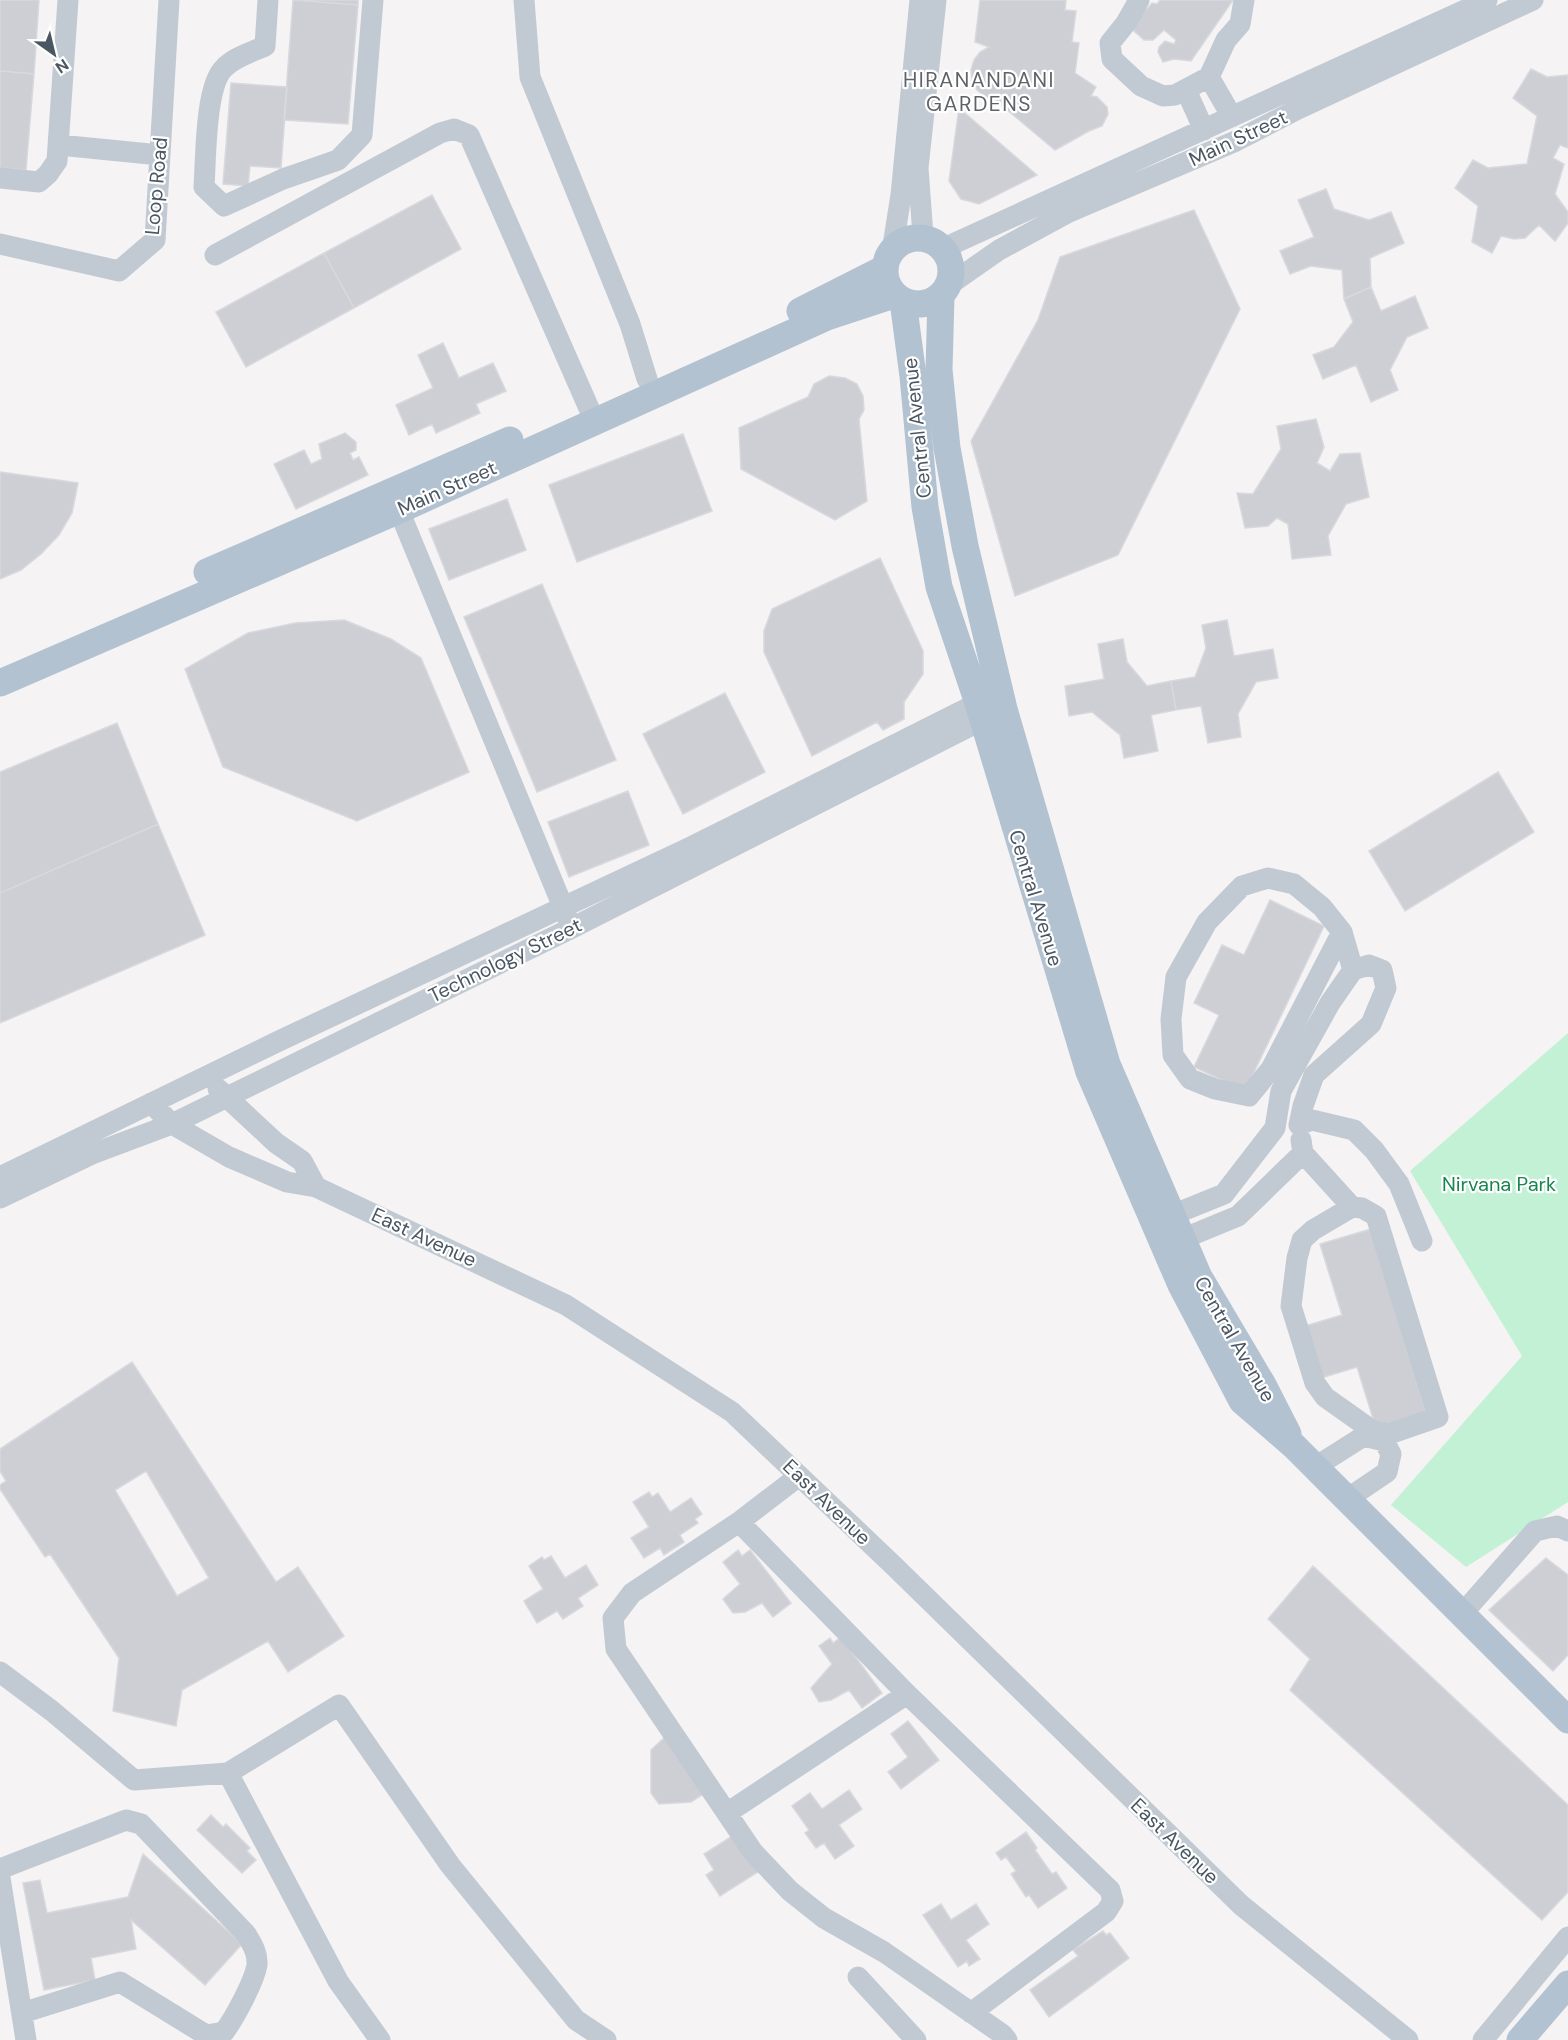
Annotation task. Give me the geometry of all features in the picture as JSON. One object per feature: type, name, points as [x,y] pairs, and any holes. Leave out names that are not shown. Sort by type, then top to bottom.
[{"type":"main road","points":[[908,238],[933,242],[950,260],[952,272],[945,290],[929,303],[916,304],[899,298],[886,281],[888,260],[896,245],[908,238]]},
{"type":"main road","name":"Main Street","points":[[592,414],[647,379],[824,301],[888,260]]},
{"type":"main road","name":"Central Avenue","points":[[945,290],[939,370],[947,448],[991,706]]},
{"type":"main road","name":"Main Street","points":[[0,683],[592,414],[827,317],[899,298]]},
{"type":"main road","name":"Central Avenue","points":[[899,298],[913,376],[925,507],[939,586],[991,706],[1107,1064],[1168,1231],[1199,1277],[1263,1385],[1294,1446],[1462,1614],[1566,1713]]},
{"type":"main road","points":[[919,453],[947,448]]},
{"type":"main road","name":"Main Street","points":[[0,663],[394,502]]},
{"type":"main road","points":[[1520,2040],[1568,1984]]},
{"type":"street","points":[[0,178],[30,183],[39,182],[57,161],[68,0]]},
{"type":"street","name":"Loop Road","points":[[0,244],[119,271],[155,240],[169,0]]},
{"type":"street","points":[[268,0],[265,46],[222,68],[210,98],[204,187],[224,206],[283,179],[338,160],[362,135],[373,0]]},
{"type":"street","points":[[524,0],[530,77],[630,324],[647,379]]},
{"type":"street","points":[[920,0],[914,140],[933,242]]},
{"type":"street","points":[[888,260],[914,140],[936,0]]},
{"type":"street","points":[[1139,0],[1126,23],[1110,43],[1113,59],[1141,86],[1163,96],[1175,95],[1209,76],[1226,40],[1240,24],[1244,0]]},
{"type":"street","name":"Main Street","points":[[933,242],[1054,210],[1069,212],[1236,141],[1294,100],[1482,10],[1533,0]]},
{"type":"street","points":[[1209,76],[1232,117]]},
{"type":"street","points":[[1186,90],[1204,130]]},
{"type":"street","name":"Main Street","points":[[945,290],[1054,210],[1232,117],[1294,100]]},
{"type":"street","points":[[215,255],[440,133],[454,129],[470,135],[592,414]]},
{"type":"street","points":[[59,146],[160,155]]},
{"type":"street","points":[[283,179],[288,215]]},
{"type":"street","points":[[394,502],[572,928]]},
{"type":"street","name":"Technology Street","points":[[0,1198],[92,1154],[172,1124],[572,928],[778,813],[991,706]]},
{"type":"street","points":[[0,1177],[563,907],[778,813]]},
{"type":"street","points":[[1342,932],[1271,1069],[1249,1096],[1215,1089],[1190,1079],[1173,1055],[1171,1019],[1176,977],[1208,922],[1242,886],[1268,878],[1294,884],[1322,907],[1342,932],[1353,970]]},
{"type":"street","points":[[1168,1231],[1224,1194],[1275,1128],[1281,1091],[1330,1004],[1353,970],[1369,965],[1382,970],[1386,988],[1371,1024],[1314,1075],[1299,1125],[1303,1153],[1352,1207],[1362,1208],[1376,1216],[1438,1417],[1389,1434],[1373,1431],[1325,1397],[1315,1383],[1291,1305],[1297,1258],[1302,1240],[1313,1230],[1352,1207]]},
{"type":"street","points":[[207,1076],[226,1097],[276,1143],[302,1161],[316,1187]]},
{"type":"street","name":"East Avenue","points":[[151,1103],[172,1124],[229,1157],[287,1182],[316,1187],[566,1305],[732,1412],[1241,1905],[1408,2040]]},
{"type":"street","points":[[1275,1128],[1299,1125],[1312,1120],[1354,1130],[1374,1150],[1399,1184],[1422,1241]]},
{"type":"street","points":[[1168,1231],[1229,1220],[1238,1216],[1303,1153]]},
{"type":"street","points":[[1218,1197],[1229,1220]]},
{"type":"street","points":[[1315,1467],[1364,1436],[1384,1441],[1391,1454],[1387,1472],[1347,1499]]},
{"type":"street","points":[[800,1476],[739,1522],[632,1593],[613,1618],[616,1649],[753,1852],[790,1891],[824,1918],[884,1952],[1002,2034],[1007,2040]]},
{"type":"street","points":[[739,1522],[907,1694],[1110,1890],[1113,1902],[1106,1912],[971,2013]]},
{"type":"street","points":[[1462,1614],[1535,1531],[1557,1526],[1568,1531]]},
{"type":"street","points":[[0,1672],[52,1711],[134,1780],[228,1773],[339,1705],[464,1883],[576,2020],[606,2040]]},
{"type":"street","points":[[727,1813],[907,1694]]},
{"type":"street","points":[[228,1773],[338,1981],[380,2040]]},
{"type":"street","points":[[0,1869],[126,1820],[141,1824],[246,1934],[254,1947],[257,1963],[254,1976],[235,2019],[224,2032],[206,2035],[120,1982],[22,2013]]},
{"type":"street","points":[[0,1878],[26,2040]]},
{"type":"street","points":[[1483,2040],[1568,1937]]},
{"type":"street","points":[[858,1977],[916,2040]]},
{"type":"green space","name":"Nirvana Park","points":[[1568,1033],[1568,1502],[1466,1567],[1391,1505],[1522,1356],[1410,1171]]},
{"type":"building","points":[[0,0],[39,0],[34,74],[0,71]]},
{"type":"building","points":[[293,0],[358,0],[358,5]]},
{"type":"building","points":[[293,0],[358,5],[348,124],[284,120]]},
{"type":"building","points":[[980,0],[1066,0],[1065,10],[1076,11],[1072,42],[1079,43],[1075,73],[1096,87],[1091,96],[1097,97],[1107,107],[1108,114],[1102,126],[1055,150],[994,99],[985,97],[977,90],[972,81],[971,70],[980,52],[989,47],[975,42]]},
{"type":"building","points":[[1160,0],[1233,0],[1191,61],[1174,59],[1163,62],[1158,52],[1159,47],[1165,41],[1174,44],[1176,40],[1164,30],[1153,40],[1144,40],[1134,31],[1132,21],[1141,6],[1147,9],[1152,3],[1157,4]]},
{"type":"building","points":[[1531,69],[1547,77],[1568,75],[1568,148],[1560,145],[1553,158],[1564,164],[1555,194],[1568,212],[1568,223],[1555,241],[1539,225],[1525,238],[1514,239],[1501,236],[1492,253],[1472,242],[1478,206],[1455,188],[1473,160],[1488,168],[1527,164],[1537,116],[1513,98]]},
{"type":"building","points":[[0,71],[34,74],[26,170],[0,168]]},
{"type":"building","points":[[231,83],[287,87],[281,168],[250,166],[248,186],[223,184]]},
{"type":"building","points":[[959,108],[1037,175],[979,204],[961,199],[949,181]]},
{"type":"building","points":[[1326,189],[1334,209],[1369,220],[1391,212],[1404,243],[1370,258],[1371,287],[1344,299],[1342,270],[1311,266],[1290,274],[1280,251],[1314,237],[1298,200]]},
{"type":"building","points":[[432,195],[461,249],[354,308],[324,253]]},
{"type":"building","points":[[1194,210],[1240,309],[1118,555],[1015,596],[971,441],[1038,320],[1060,257]]},
{"type":"building","points":[[324,253],[354,308],[246,367],[216,312]]},
{"type":"building","points":[[1371,287],[1381,311],[1415,296],[1428,328],[1407,337],[1390,370],[1398,390],[1371,402],[1356,365],[1323,379],[1313,355],[1334,347],[1353,322],[1344,299]]},
{"type":"building","points":[[443,343],[459,378],[493,363],[506,391],[476,404],[480,413],[436,433],[432,424],[409,435],[396,405],[433,388],[418,355]]},
{"type":"building","points":[[829,376],[845,378],[857,384],[863,396],[864,410],[859,419],[867,501],[835,520],[741,469],[739,428],[808,397],[814,384]]},
{"type":"building","points":[[1316,419],[1324,447],[1317,463],[1330,471],[1340,454],[1360,453],[1369,497],[1346,504],[1328,536],[1331,555],[1292,559],[1288,524],[1277,518],[1268,526],[1245,528],[1237,493],[1253,494],[1281,449],[1277,426]]},
{"type":"building","points":[[345,433],[356,442],[356,450],[350,453],[353,460],[359,457],[368,475],[296,509],[274,464],[304,450],[311,464],[322,459],[319,444]]},
{"type":"building","points":[[683,434],[712,511],[577,562],[549,485]]},
{"type":"building","points":[[0,472],[78,483],[72,513],[59,535],[21,570],[0,579]]},
{"type":"building","points":[[507,499],[526,550],[449,580],[429,529]]},
{"type":"building","points":[[880,558],[923,651],[923,674],[904,702],[904,719],[883,730],[877,722],[812,756],[764,652],[764,631],[772,609]]},
{"type":"building","points":[[542,584],[616,760],[537,792],[464,617]]},
{"type":"building","points":[[344,620],[391,639],[421,658],[469,772],[357,821],[223,767],[185,669],[248,633],[295,623]]},
{"type":"building","points":[[1227,620],[1234,656],[1273,649],[1278,678],[1256,682],[1238,714],[1241,737],[1208,743],[1201,706],[1176,710],[1171,681],[1195,677],[1206,648],[1202,625]]},
{"type":"building","points":[[1123,639],[1127,662],[1147,686],[1171,681],[1176,710],[1151,715],[1158,751],[1124,758],[1120,735],[1092,712],[1069,716],[1065,686],[1104,679],[1098,644]]},
{"type":"building","points":[[725,693],[765,772],[683,814],[643,734]]},
{"type":"building","points":[[117,723],[158,824],[0,893],[0,772]]},
{"type":"building","points":[[1498,772],[1534,832],[1405,911],[1369,851]]},
{"type":"building","points":[[628,791],[649,845],[569,877],[548,822]]},
{"type":"building","points":[[158,824],[205,935],[0,1023],[0,893]]},
{"type":"building","points":[[1270,900],[1324,926],[1245,1091],[1194,1067],[1219,1015],[1194,1003],[1222,945],[1244,955]]},
{"type":"building","points":[[1371,1229],[1426,1413],[1376,1428],[1357,1367],[1321,1378],[1305,1326],[1342,1315],[1320,1244]]},
{"type":"building","points":[[132,1362],[276,1582],[298,1567],[344,1636],[288,1672],[268,1641],[182,1690],[176,1726],[113,1711],[119,1658],[50,1554],[45,1557],[0,1489],[0,1485],[6,1481],[0,1471],[0,1449]],"holes":[[[146,1471],[209,1578],[177,1596],[115,1490]]]},
{"type":"building","points":[[649,1492],[652,1497],[658,1493],[670,1512],[691,1498],[702,1514],[695,1519],[698,1523],[680,1535],[684,1542],[664,1555],[660,1548],[644,1558],[631,1538],[649,1527],[633,1502]]},
{"type":"building","points":[[738,1550],[742,1556],[750,1550],[791,1603],[773,1617],[762,1603],[745,1612],[733,1613],[723,1599],[740,1584],[723,1562]]},
{"type":"building","points":[[551,1556],[565,1578],[586,1565],[598,1585],[578,1598],[583,1606],[563,1619],[557,1611],[537,1623],[524,1601],[543,1589],[529,1566],[542,1557],[544,1560]]},
{"type":"building","points":[[1546,1558],[1568,1575],[1568,1655],[1553,1671],[1489,1610]]},
{"type":"building","points":[[1313,1566],[1568,1805],[1568,1892],[1542,1920],[1290,1690],[1310,1659],[1268,1619]]},
{"type":"building","points":[[841,1637],[882,1693],[862,1708],[849,1690],[831,1700],[819,1702],[811,1688],[832,1664],[819,1646],[830,1638],[833,1643]]},
{"type":"building","points":[[908,1721],[939,1760],[901,1789],[888,1772],[908,1757],[891,1734]]},
{"type":"building","points":[[666,1736],[710,1790],[691,1802],[659,1804],[651,1793],[651,1750]]},
{"type":"building","points":[[849,1790],[862,1809],[839,1825],[854,1846],[835,1859],[824,1843],[816,1848],[805,1833],[809,1830],[792,1806],[810,1793],[822,1809]]},
{"type":"building","points":[[211,1815],[223,1827],[226,1824],[250,1848],[247,1851],[256,1860],[242,1873],[197,1830]]},
{"type":"building","points":[[1026,1832],[1037,1848],[1035,1850],[1052,1874],[1056,1872],[1067,1888],[1038,1908],[1029,1895],[1026,1897],[1011,1874],[1016,1871],[1006,1857],[1001,1860],[996,1853]]},
{"type":"building","points":[[737,1833],[761,1870],[720,1896],[706,1875],[714,1870],[704,1854]]},
{"type":"building","points":[[143,1854],[242,1944],[205,1985],[131,1920],[136,1949],[91,1958],[95,1980],[44,1990],[23,1883],[40,1880],[47,1913],[128,1897]]},
{"type":"building","points":[[941,1904],[951,1920],[976,1904],[989,1924],[966,1940],[980,1959],[969,1966],[967,1961],[958,1967],[923,1915]]},
{"type":"building","points":[[1103,1931],[1106,1935],[1110,1933],[1129,1958],[1049,2017],[1030,1990],[1078,1956],[1073,1950]]},
{"type":"district","name":"HIRANANDANI GARDENS","points":[[979,92]]}]
